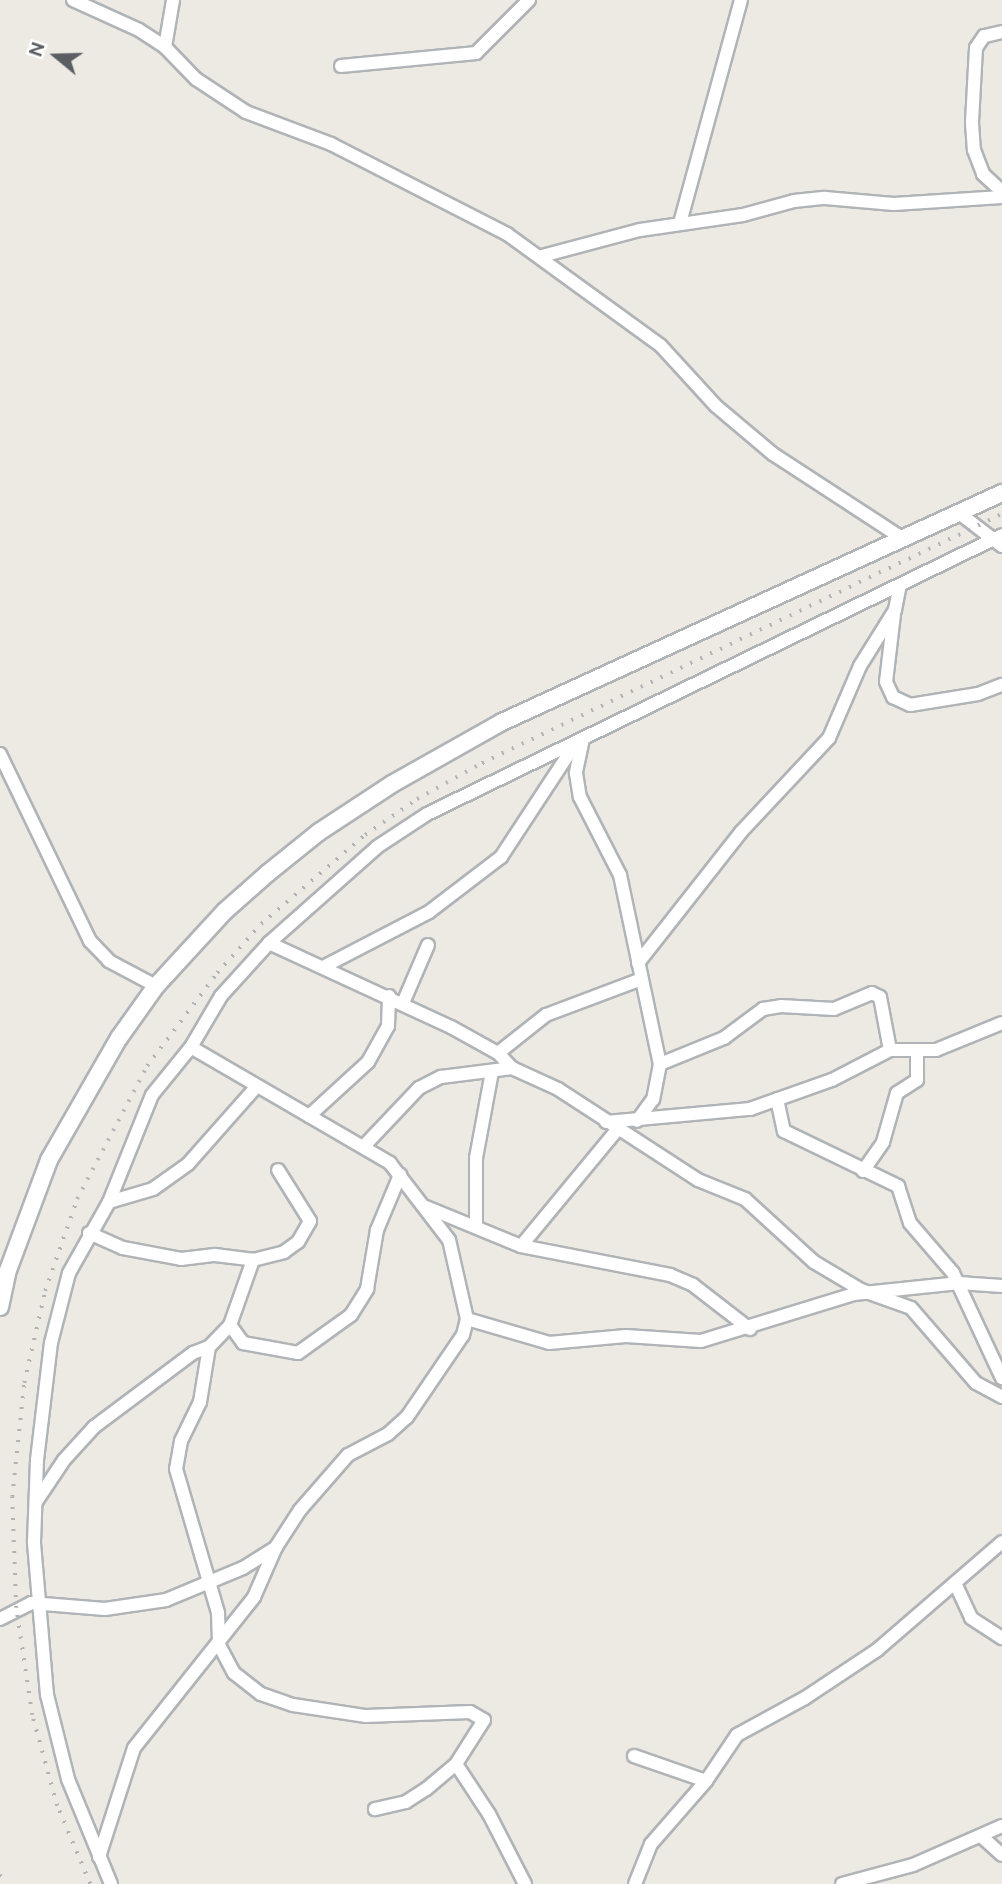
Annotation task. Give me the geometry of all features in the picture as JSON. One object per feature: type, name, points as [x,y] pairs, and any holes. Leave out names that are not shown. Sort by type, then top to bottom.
[{"type":"street","points":[[73,0],[139,30],[165,47],[196,79],[246,112],[331,144],[483,219],[542,257],[661,346],[716,406],[773,453],[902,538]]},
{"type":"street","points":[[165,47],[173,0]]},
{"type":"street","points":[[341,66],[476,53],[529,0]]},
{"type":"street","points":[[680,223],[741,0]]},
{"type":"street","points":[[1002,32],[984,36],[976,48],[972,123],[974,150],[983,174],[1002,194]]},
{"type":"street","points":[[542,257],[680,223],[824,198],[894,204],[1002,194]]},
{"type":"street","points":[[0,1307],[7,1272],[49,1160],[113,1048],[156,986],[225,911],[268,873],[319,832],[403,778],[531,707],[1002,493]]},
{"type":"street","points":[[959,513],[999,540]]},
{"type":"street","points":[[111,1884],[68,1779],[50,1706],[39,1605],[35,1503],[51,1343],[69,1273],[89,1233],[109,1202],[152,1095],[191,1047],[221,996],[269,943],[377,847],[427,814],[999,540]]},
{"type":"street","points":[[900,586],[886,682],[893,697],[910,705],[978,694],[1002,685]]},
{"type":"street","points":[[638,963],[741,832],[829,738],[860,666],[895,610]]},
{"type":"street","points":[[580,741],[576,773],[580,797],[620,875],[639,980],[660,1064],[653,1099],[637,1121]]},
{"type":"street","points":[[325,966],[429,912],[501,857],[580,741]]},
{"type":"street","points":[[0,754],[90,941],[109,961],[156,986]]},
{"type":"street","points":[[269,943],[389,996],[498,1053],[512,1068],[558,1089],[617,1130],[698,1180],[746,1199],[814,1262],[871,1293],[911,1308],[976,1383],[1002,1398]]},
{"type":"street","points":[[403,1003],[428,945]]},
{"type":"street","points":[[498,1053],[546,1014],[639,980]]},
{"type":"street","points":[[660,1064],[724,1038],[763,1009],[781,1006],[834,1009],[873,993],[880,997],[890,1050]]},
{"type":"street","points":[[309,1116],[368,1062],[388,1026],[389,996]]},
{"type":"street","points":[[606,1122],[750,1109],[832,1080],[890,1050],[936,1050],[1002,1023]]},
{"type":"street","points":[[99,1857],[134,1748],[219,1645],[254,1597],[276,1547],[300,1510],[348,1455],[387,1434],[407,1417],[464,1335],[467,1319],[449,1240],[400,1175],[365,1145],[309,1116],[191,1047]]},
{"type":"street","points":[[863,1171],[883,1142],[897,1093],[917,1080],[917,1050]]},
{"type":"street","points":[[365,1145],[419,1088],[442,1077],[512,1068]]},
{"type":"street","points":[[476,1225],[476,1158],[492,1072]]},
{"type":"street","points":[[109,1202],[153,1189],[188,1164],[257,1086]]},
{"type":"street","points":[[777,1099],[784,1131],[898,1186],[910,1223],[948,1263],[959,1283],[1002,1378]]},
{"type":"street","points":[[521,1247],[617,1130]]},
{"type":"street","points":[[89,1233],[123,1248],[160,1257],[215,1255],[253,1260],[284,1252],[298,1242],[310,1221],[278,1170]]},
{"type":"street","points":[[230,1325],[243,1343],[298,1353],[351,1315],[367,1289],[377,1230],[400,1175]]},
{"type":"street","points":[[426,1207],[476,1225],[521,1247],[670,1275],[693,1285],[750,1329]]},
{"type":"street","points":[[35,1503],[64,1460],[93,1427],[193,1353],[209,1347],[230,1325],[253,1260]]},
{"type":"street","points":[[467,1319],[549,1343],[626,1336],[701,1341],[750,1329],[854,1294],[959,1283],[1002,1286]]},
{"type":"street","points":[[209,1347],[200,1402],[181,1441],[176,1469],[207,1583],[218,1613],[219,1645],[234,1673],[248,1684],[293,1705],[366,1716],[470,1712],[484,1720],[456,1764],[405,1802],[375,1809]]},
{"type":"street","points":[[635,1884],[652,1844],[706,1781],[737,1735],[805,1698],[877,1650],[955,1583],[983,1554],[1002,1542]]},
{"type":"street","points":[[0,1619],[22,1605],[105,1609],[166,1600],[207,1583],[276,1547]]},
{"type":"street","points":[[955,1583],[971,1618],[1002,1638]]},
{"type":"street","points":[[634,1756],[706,1781]]},
{"type":"street","points":[[456,1764],[488,1814],[525,1884]]},
{"type":"street","points":[[842,1884],[904,1868],[1002,1826]]},
{"type":"street","points":[[981,1836],[1002,1855]]},
{"type":"railway","points":[[90,1884],[57,1806],[32,1715],[16,1608],[12,1497],[24,1383],[45,1291],[77,1199],[147,1066],[217,973],[261,924],[365,835],[417,799],[482,763],[1002,514]]},
{"type":"railway","points":[[0,1875],[7,1884]]}]
